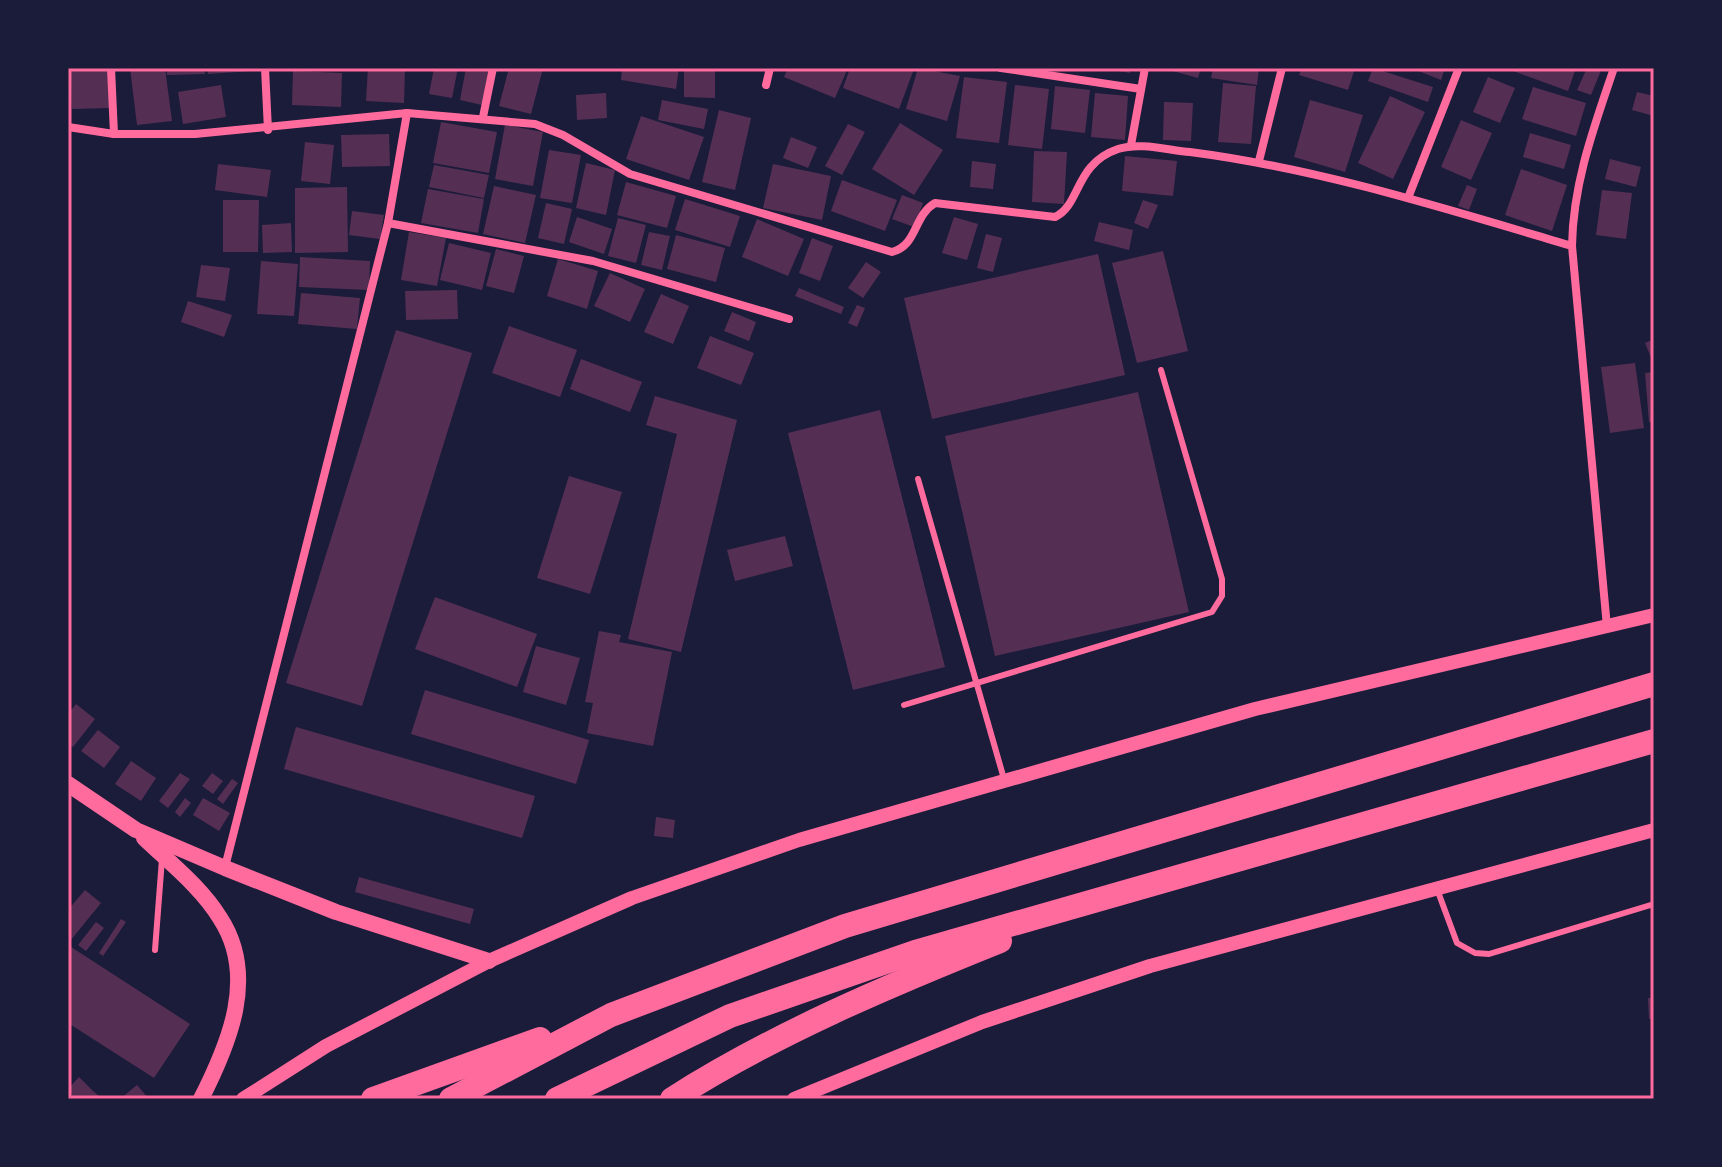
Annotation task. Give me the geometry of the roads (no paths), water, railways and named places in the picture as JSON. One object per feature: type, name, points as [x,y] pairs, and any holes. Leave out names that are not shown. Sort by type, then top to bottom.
[{"type":"highway","points":[[373,1099],[466,1063],[611,1015],[845,926],[1654,684]]},
{"type":"highway","points":[[557,1099],[730,1016],[915,952],[1654,741]]},
{"type":"highway","points":[[672,1099],[732,1061],[920,973],[1144,885]]},
{"type":"highway","points":[[451,1099],[611,1015]]},
{"type":"main road","points":[[68,784],[136,830],[199,891],[222,920],[236,958],[238,1000],[226,1050],[201,1099]]},
{"type":"main road","points":[[136,830],[336,912],[489,961]]},
{"type":"street","points":[[111,68],[114,134]]},
{"type":"street","points":[[265,68],[268,130]]},
{"type":"street","points":[[483,117],[493,68]]},
{"type":"street","points":[[766,85],[770,68]]},
{"type":"street","points":[[1001,68],[1141,89]]},
{"type":"street","points":[[1131,145],[1145,68]]},
{"type":"street","points":[[1259,161],[1282,68]]},
{"type":"street","points":[[1408,198],[1459,68]]},
{"type":"street","points":[[1607,627],[1572,246],[1575,200],[1587,147],[1614,68]]},
{"type":"street","points":[[68,127],[114,134],[268,130],[407,113],[483,117],[535,124],[563,135],[630,174],[692,195],[892,252],[910,242],[924,210],[935,203],[1055,217],[1070,204],[1083,173],[1108,153],[1131,145],[1259,161],[1408,198],[1572,246]]},
{"type":"street","points":[[225,868],[231,831],[388,223],[407,113]]},
{"type":"street","points":[[388,223],[593,261],[789,319]]},
{"type":"street","points":[[243,1099],[326,1046],[489,961],[660,888],[799,840],[1255,709],[1654,615]]},
{"type":"street","points":[[794,1099],[982,1022],[1150,966],[1654,830]]},
{"type":"lane","points":[[904,705],[1212,612],[1222,596],[1222,579],[1161,370]]},
{"type":"lane","points":[[918,479],[1004,781]]},
{"type":"lane","points":[[155,950],[163,856]]},
{"type":"lane","points":[[1437,889],[1457,943],[1475,953],[1489,954],[1654,904]]}]
